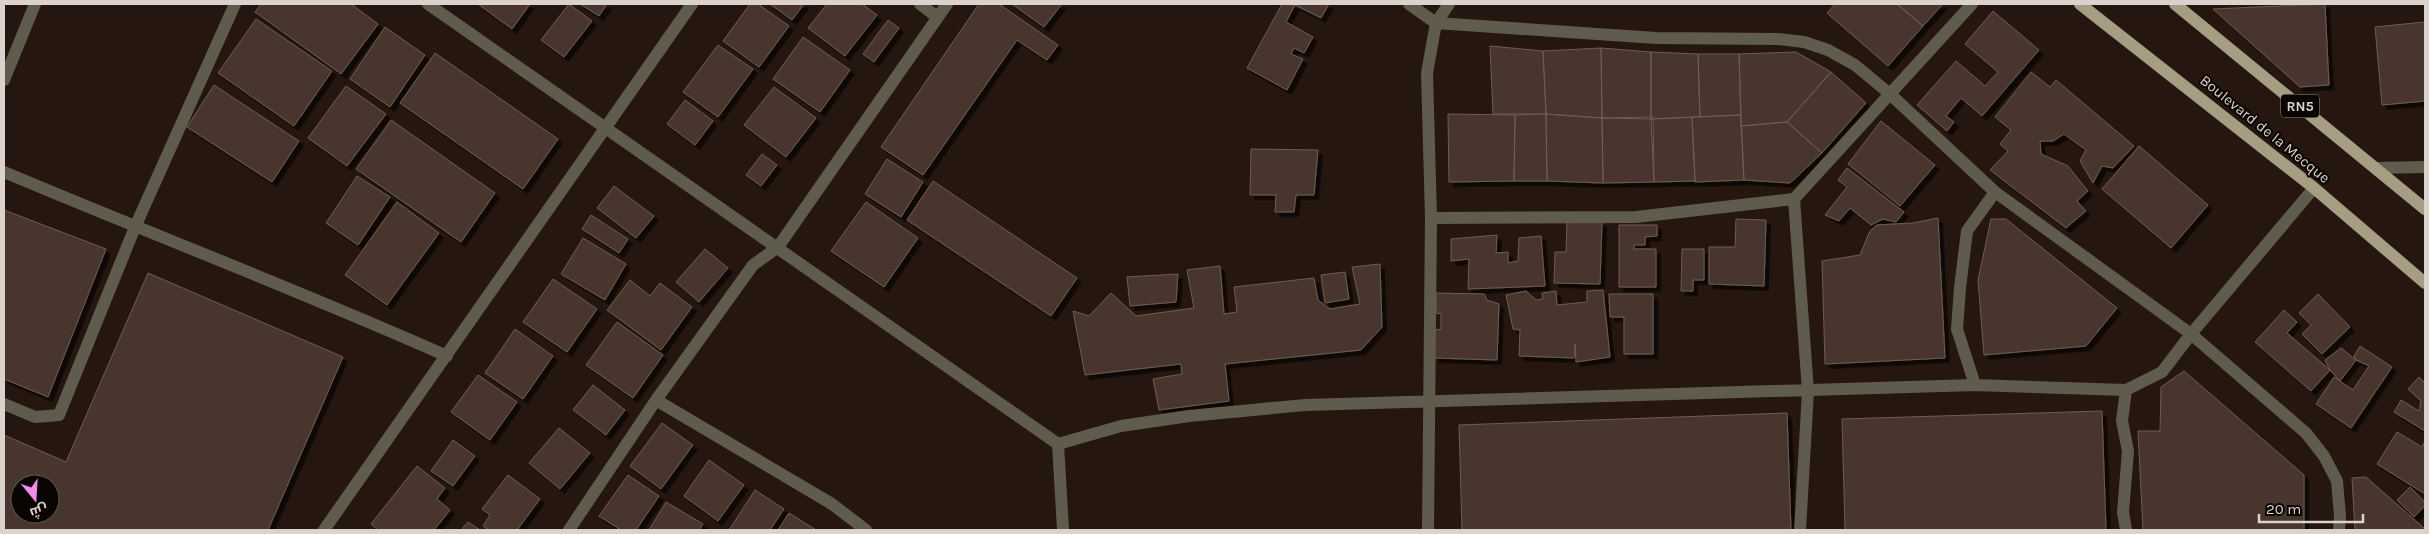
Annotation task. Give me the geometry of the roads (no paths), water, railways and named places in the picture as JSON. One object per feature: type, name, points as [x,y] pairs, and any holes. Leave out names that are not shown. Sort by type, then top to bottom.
[{"type":"main road","name":"Boulevard de la Mecque","points":[[2080,4],[2314,188],[2425,283]]},
{"type":"main road","name":"RN5","points":[[2175,4],[2425,209]]},
{"type":"street","points":[[4,80],[35,4]]},
{"type":"street","points":[[4,404],[35,417],[59,415],[135,227],[235,4]]},
{"type":"street","points":[[428,4],[1058,444]]},
{"type":"street","points":[[324,530],[692,4]]},
{"type":"street","points":[[920,4],[938,17]]},
{"type":"street","points":[[569,530],[656,400],[753,265],[778,247],[947,4]]},
{"type":"street","points":[[1409,4],[1436,23],[1656,38],[1778,39],[1804,42],[1828,50],[1855,65],[1890,94],[1996,192],[2191,334],[2306,433],[2324,456],[2337,481],[2340,516],[2339,530]]},
{"type":"street","points":[[1428,530],[1431,218],[1427,73],[1436,23],[1449,4]]},
{"type":"street","points":[[1431,218],[1636,217],[1794,199],[1972,4]]},
{"type":"street","points":[[2376,168],[2425,167]]},
{"type":"street","points":[[4,172],[135,227],[332,304],[447,356]]},
{"type":"street","points":[[1058,444],[1121,426],[1189,416],[1305,405],[1975,385],[2126,390],[2162,372],[2191,334],[2314,188]]},
{"type":"street","points":[[1975,385],[1958,329],[1960,288],[1967,231],[1996,192]]},
{"type":"street","points":[[1794,199],[1808,391],[1800,530]]},
{"type":"street","points":[[2126,390],[2122,421],[2128,451],[2123,512],[2126,530]]},
{"type":"street","points":[[656,400],[832,504],[866,530]]},
{"type":"street","points":[[1058,444],[1063,530]]}]
